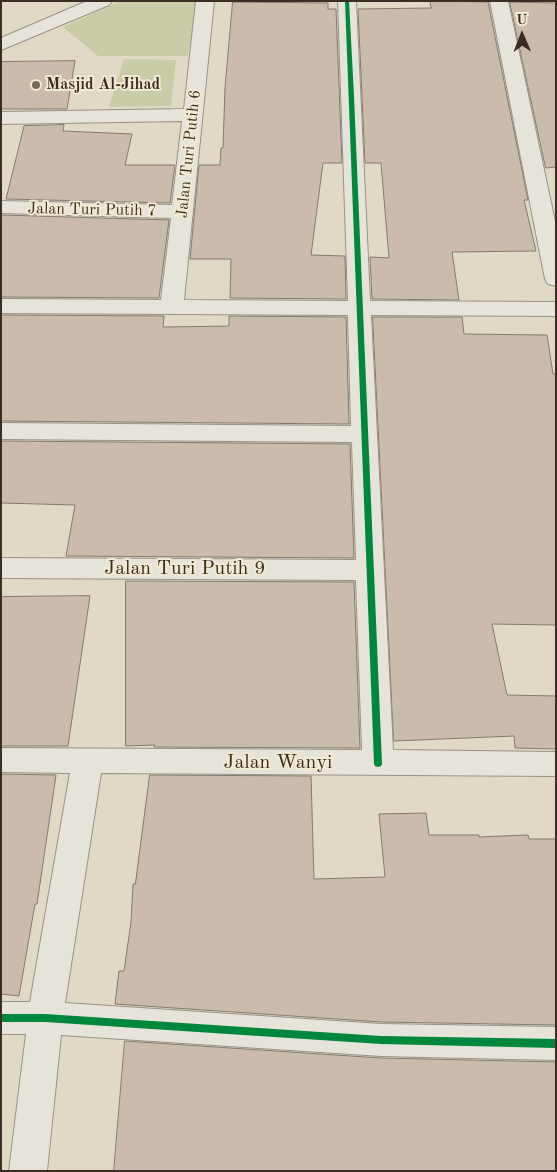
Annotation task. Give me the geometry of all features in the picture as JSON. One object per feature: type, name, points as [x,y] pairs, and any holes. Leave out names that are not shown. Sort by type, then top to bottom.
[{"type":"street","points":[[1,45],[104,1]]},
{"type":"street","name":"Jalan Turi Putih 6","points":[[172,306],[205,1]]},
{"type":"street","points":[[347,1],[361,308],[368,570],[378,764]]},
{"type":"street","points":[[499,1],[556,279]]},
{"type":"street","points":[[1,118],[192,115]]},
{"type":"street","name":"Jalan Turi Putih 7","points":[[1,208],[183,212]]},
{"type":"street","points":[[1,306],[556,308]]},
{"type":"street","points":[[1,432],[364,434]]},
{"type":"street","name":"Jalan Turi Putih 9","points":[[1,568],[368,570]]},
{"type":"street","name":"Jalan Wanyi","points":[[1,760],[556,764]]},
{"type":"street","points":[[28,1171],[45,1018],[87,762]]},
{"type":"street","points":[[1,1018],[45,1018],[381,1040],[556,1044]]},
{"type":"green space","points":[[121,1],[197,1],[188,56],[98,56],[63,27]]},
{"type":"green space","points":[[124,59],[176,60],[171,106],[109,107]]},
{"type":"building","points":[[430,1],[488,2],[528,200],[524,200],[536,251],[452,252],[459,300],[372,299],[370,257],[389,258],[381,163],[365,163],[358,9],[431,8]]},
{"type":"building","points":[[233,2],[328,3],[328,9],[336,9],[342,163],[323,163],[311,255],[345,256],[346,299],[230,298],[231,259],[190,259],[199,165],[220,165],[221,148],[223,148],[225,88]]},
{"type":"building","points":[[510,2],[556,3],[556,167],[546,168]]},
{"type":"building","name":"Masjid Al-Jihad","points":[[75,61],[67,109],[1,109],[1,62]]},
{"type":"building","points":[[64,125],[63,131],[132,134],[125,165],[175,165],[170,203],[6,199],[24,126]]},
{"type":"building","points":[[2,215],[169,220],[159,298],[1,297]]},
{"type":"building","points":[[1,315],[164,316],[163,327],[229,326],[229,316],[346,317],[349,424],[1,421]]},
{"type":"building","points":[[373,317],[462,317],[464,334],[547,335],[553,374],[556,374],[556,625],[492,624],[507,695],[556,696],[556,749],[515,748],[514,736],[394,741]]},
{"type":"building","points":[[1,441],[350,444],[354,558],[66,556],[75,505],[1,503]]},
{"type":"building","points":[[126,581],[354,582],[360,748],[126,746]]},
{"type":"building","points":[[90,596],[68,746],[1,746],[1,597]]},
{"type":"building","points":[[1,774],[56,775],[37,904],[35,904],[19,996],[1,994]]},
{"type":"building","points":[[150,775],[311,776],[314,879],[385,877],[379,814],[426,813],[429,835],[479,835],[479,837],[528,835],[529,839],[556,839],[556,1025],[381,1022],[115,1004],[119,971],[124,971],[131,922],[133,884],[135,884]]},
{"type":"building","points":[[125,1041],[381,1058],[556,1062],[556,1171],[114,1171]]},
{"type":"cycle path","points":[[347,1],[378,764]]},
{"type":"cycle path","points":[[1,1018],[45,1018],[381,1040],[556,1044]]},
{"type":"place","name":"Masjid Al-Jihad","points":[[36,85]]}]
